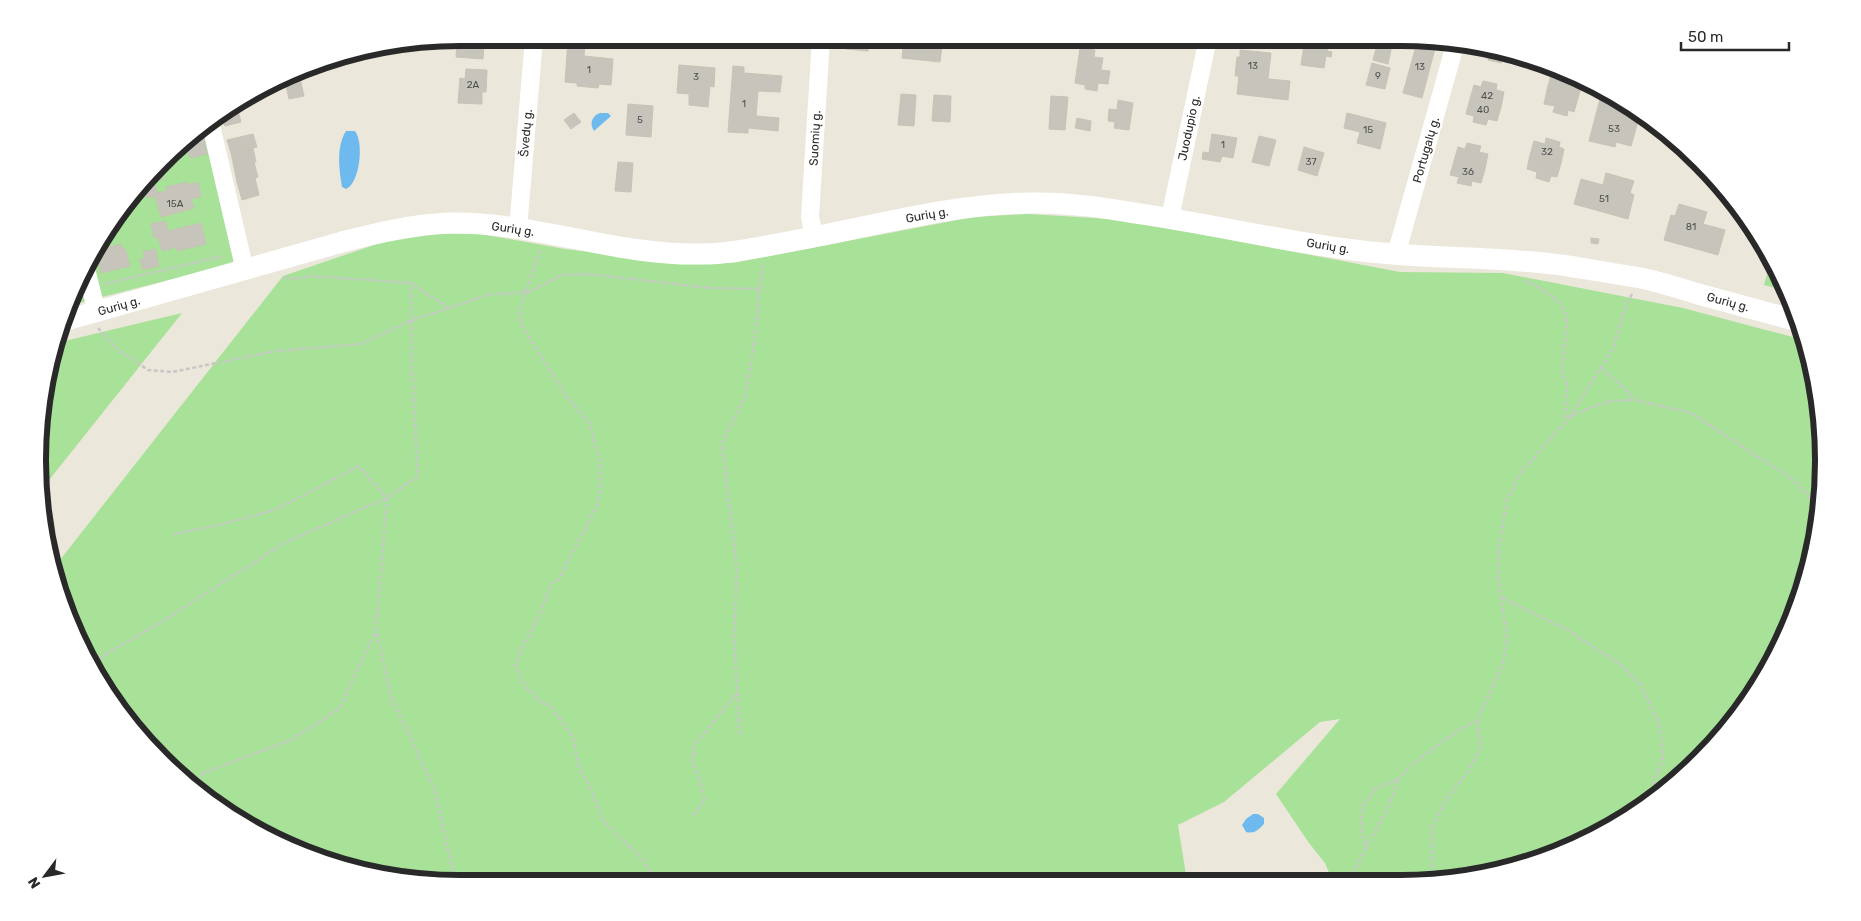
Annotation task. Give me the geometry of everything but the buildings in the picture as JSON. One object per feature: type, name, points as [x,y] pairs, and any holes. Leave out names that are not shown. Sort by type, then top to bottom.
[{"type":"street","name":"Švedų g.","points":[[518,229],[533,46]]},
{"type":"street","name":"Suomių g.","points":[[814,238],[810,217],[821,46]]},
{"type":"street","name":"Juodupio g.","points":[[1170,218],[1206,46]]},
{"type":"street","name":"Portugalų g.","points":[[1396,255],[1454,50]]},
{"type":"street","points":[[212,129],[243,263]]},
{"type":"street","name":"Gurių g.","points":[[71,319],[92,314],[243,263],[270,263],[370,235],[418,226],[451,223],[518,229],[614,246],[675,254],[728,252],[814,238],[934,213],[988,205],[1031,203],[1074,204],[1170,218],[1301,242],[1396,255],[1482,258],[1566,266],[1642,278],[1790,319]]},
{"type":"street","points":[[88,279],[92,314]]},
{"type":"path","points":[[546,234],[520,310],[520,320],[523,328],[567,397],[590,424],[599,458],[601,482],[598,504],[559,579],[553,582],[515,666],[526,687],[541,702],[551,706],[573,737],[579,767],[591,789],[602,819],[620,839],[644,860],[652,875]]},
{"type":"path","points":[[740,735],[734,638],[737,570],[722,442],[745,397],[755,339],[764,246]]},
{"type":"path","points":[[90,287],[218,256],[243,263]]},
{"type":"path","points":[[270,263],[280,276],[294,279],[311,276],[411,284],[449,308]]},
{"type":"path","points":[[526,294],[562,275],[588,274],[711,288],[760,289]]},
{"type":"path","points":[[1520,277],[1558,300],[1565,310],[1567,319],[1562,373],[1567,393],[1564,424]]},
{"type":"path","points":[[99,663],[102,656],[160,623],[286,542],[386,498],[418,476],[410,321],[411,284]]},
{"type":"path","points":[[92,314],[116,348],[148,370],[172,372],[276,351],[361,344],[410,321],[491,294],[520,293],[528,288]]},
{"type":"path","points":[[1352,875],[1387,809],[1400,778],[1410,767],[1450,736],[1477,720],[1504,658],[1507,637],[1498,578],[1499,546],[1507,500],[1521,472],[1569,418],[1613,349],[1626,305],[1632,294],[1640,296]]},
{"type":"path","points":[[1601,368],[1635,400]]},
{"type":"path","points":[[1569,418],[1589,408],[1611,401],[1635,400],[1691,413],[1791,478],[1813,500]]},
{"type":"path","points":[[174,534],[275,510],[359,466],[386,498],[376,630],[392,699],[434,788],[455,875]]},
{"type":"path","points":[[1502,598],[1568,630],[1622,666],[1641,684],[1659,724],[1663,757],[1651,790]]},
{"type":"path","points":[[195,779],[203,773],[291,740],[340,709],[376,630]]},
{"type":"path","points":[[694,815],[706,800],[692,761],[695,744],[738,691]]},
{"type":"path","points":[[1433,873],[1432,828],[1446,799],[1468,772],[1481,747],[1477,720]]},
{"type":"path","points":[[1366,848],[1361,828],[1362,807],[1375,789],[1400,778]]},
{"type":"green space","points":[[206,134],[247,260],[77,303],[102,253],[132,208],[149,187],[187,149]]},
{"type":"green space","points":[[1028,214],[1128,220],[1400,272],[1503,273],[1683,308],[1796,338],[1807,380],[1814,433],[1814,488],[1811,515],[1801,568],[1793,594],[1772,644],[1759,668],[1745,691],[1712,734],[1674,772],[1631,805],[1584,832],[1559,843],[1508,861],[1481,867],[1428,874],[1330,875],[1325,863],[1276,794],[1340,719],[1320,722],[1224,802],[1178,825],[1186,875],[460,875],[406,871],[353,861],[327,853],[277,832],[230,805],[187,772],[149,734],[116,691],[89,644],[68,594],[59,562],[283,276],[380,243],[434,234],[481,234],[565,249],[686,263],[733,263],[973,217]]},
{"type":"green space","points":[[1768,270],[1777,288],[1764,285]]},
{"type":"green space","points":[[182,313],[47,483],[47,433],[50,406],[64,341]]},
{"type":"water","points":[[600,113],[608,113],[611,116],[594,131],[592,120]]},
{"type":"water","points":[[346,131],[355,131],[358,136],[360,153],[355,179],[346,189],[342,187],[339,158],[341,144]]},
{"type":"water","points":[[1253,814],[1258,814],[1264,818],[1264,824],[1254,832],[1246,832],[1242,825]]}]
